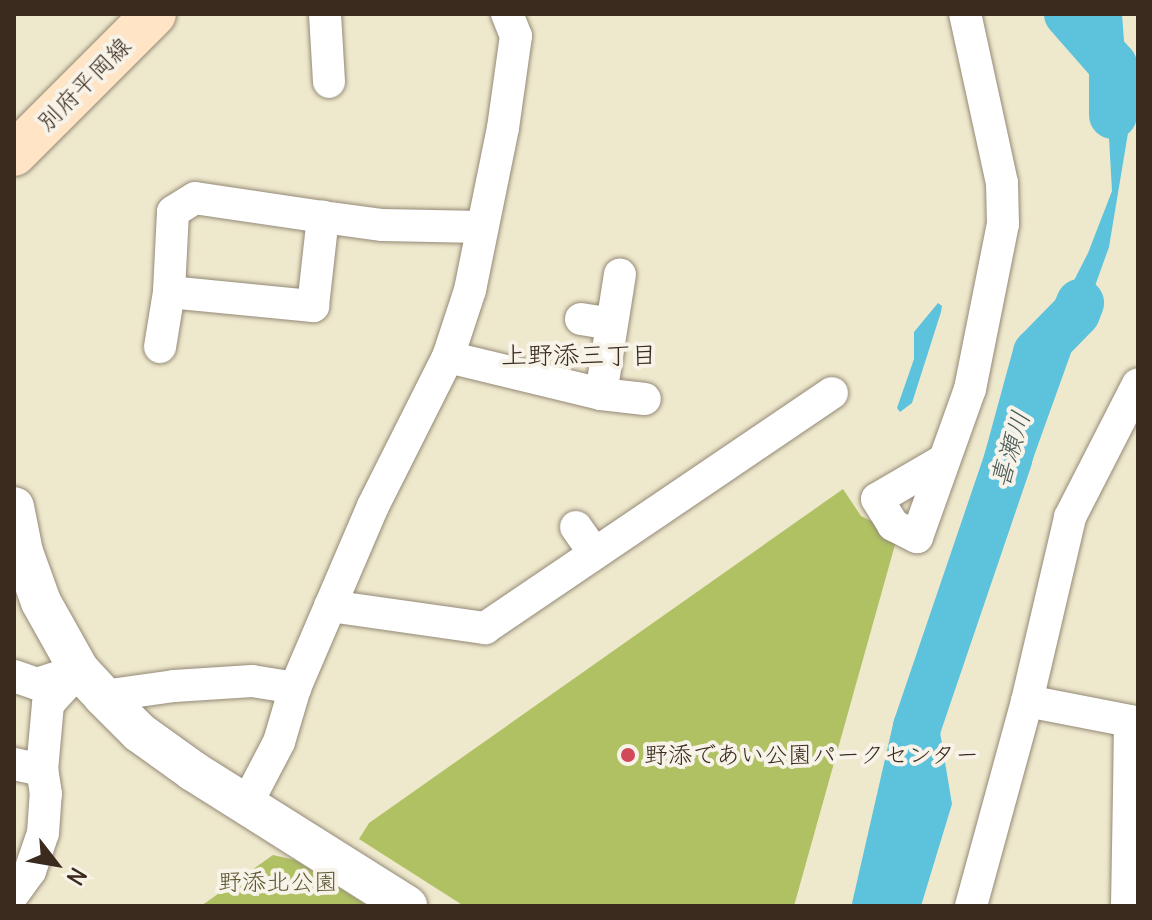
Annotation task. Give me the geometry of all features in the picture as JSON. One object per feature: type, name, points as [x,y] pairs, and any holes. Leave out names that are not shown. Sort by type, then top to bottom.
[{"type":"main road","name":"別府平岡線","points":[[14,154],[154,14]]},
{"type":"street","points":[[246,805],[279,742],[295,688],[373,506],[448,357],[470,290],[503,128],[516,36],[507,14]]},
{"type":"street","points":[[942,461],[974,374],[986,323],[987,291],[1003,224],[1002,183],[965,14]]},
{"type":"street","points":[[317,25],[329,82]]},
{"type":"street","points":[[160,347],[169,292],[173,212],[195,198],[382,225],[482,227]]},
{"type":"street","points":[[169,292],[313,306],[323,217]]},
{"type":"street","points":[[601,394],[596,321],[620,274]]},
{"type":"street","points":[[448,357],[601,394],[645,399]]},
{"type":"street","points":[[971,906],[1027,701],[1070,517],[1138,384]]},
{"type":"street","points":[[330,606],[485,628],[832,393]]},
{"type":"street","points":[[14,507],[23,552],[41,602],[91,683],[140,733],[246,805],[407,906]]},
{"type":"street","points":[[576,527],[594,553]]},
{"type":"street","points":[[14,676],[37,684],[174,686],[252,681],[295,688]]},
{"type":"street","points":[[14,893],[30,871],[43,833],[46,794],[28,767],[48,704],[91,683]]},
{"type":"street","points":[[1027,701],[1130,721],[1134,783],[1133,857],[1127,906]]},
{"type":"green space","points":[[843,489],[861,516],[898,534],[794,906],[464,906],[359,839],[369,823]]},
{"type":"green space","name":"野添北公園","points":[[273,855],[295,860],[368,906],[201,906]]},
{"type":"water","points":[[1102,14],[1122,14],[1130,121],[1109,247],[988,584],[967,619],[935,702],[952,804],[921,906],[876,906],[917,727],[1008,459],[1037,353],[1088,253],[1112,191]]},
{"type":"water","points":[[938,303],[942,306],[941,312],[912,403],[900,412],[897,408],[914,359],[914,332]]},
{"type":"waterway","name":"喜瀬川","points":[[1068,14],[1113,65],[1113,115]]},
{"type":"waterway","name":"喜瀬川","points":[[876,906],[917,727],[1008,459],[1037,353],[1076,313],[1080,303]]},
{"type":"place","name":"野添であい公園パークセンター","points":[[628,755]]},
{"type":"district","name":"上野添三丁目","points":[[579,355]]}]
